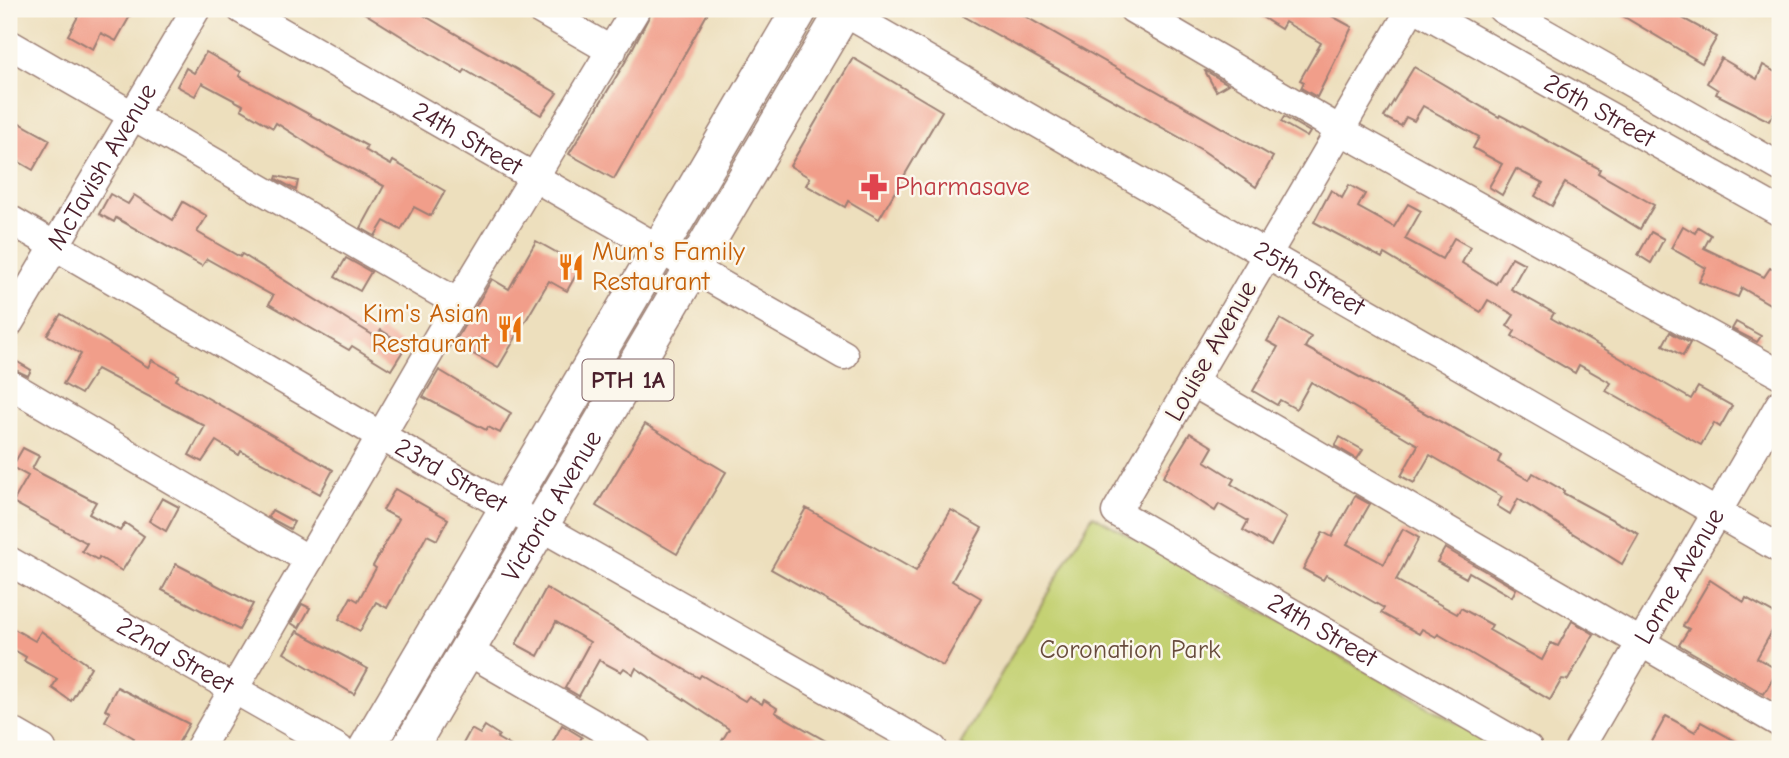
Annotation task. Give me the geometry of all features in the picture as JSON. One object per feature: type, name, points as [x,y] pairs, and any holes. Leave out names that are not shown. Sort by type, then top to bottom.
[{"type":"main road","name":"Victoria Avenue","points":[[366,749],[800,9]]},
{"type":"main road","name":"Victoria Avenue","points":[[409,749],[695,268],[843,10]]},
{"type":"street","name":"McTavish Avenue","points":[[9,323],[196,9]]},
{"type":"street","name":"24th Street","points":[[241,9],[844,355]]},
{"type":"street","points":[[539,9],[612,51]]},
{"type":"street","points":[[199,749],[458,303],[636,9]]},
{"type":"street","points":[[1133,9],[1340,130],[1780,374]]},
{"type":"street","name":"Louise Avenue","points":[[1116,512],[1411,9]]},
{"type":"street","name":"26th Street","points":[[1418,9],[1780,212]]},
{"type":"street","name":"26th Street","points":[[1503,9],[1780,167]]},
{"type":"street","name":"25th Street","points":[[843,10],[1780,549]]},
{"type":"street","points":[[9,44],[458,303]]},
{"type":"street","name":"23rd Street","points":[[9,219],[381,436],[933,749]]},
{"type":"street","points":[[1192,382],[1780,723]]},
{"type":"street","points":[[9,384],[309,560]]},
{"type":"street","name":"Lorne Avenue","points":[[1578,749],[1780,404]]},
{"type":"street","name":"24th Street","points":[[1116,512],[1528,749]]},
{"type":"street","name":"22nd Street","points":[[9,561],[339,749]]},
{"type":"street","points":[[468,651],[637,749]]},
{"type":"street","points":[[9,730],[43,749]]},
{"type":"green space","name":"Coronation Park","points":[[1093,515],[1502,749],[968,749],[960,745]]},
{"type":"building","points":[[82,9],[134,9],[116,41],[101,33],[93,49],[68,35]]},
{"type":"building","points":[[358,9],[413,9],[557,93],[541,115],[465,70],[463,73]]},
{"type":"building","points":[[653,9],[710,9],[614,179],[569,154],[627,59]]},
{"type":"building","points":[[951,9],[1012,9],[1273,157],[1256,187],[1202,150]]},
{"type":"building","points":[[1249,9],[1319,9],[1352,27],[1317,97],[1301,88],[1304,82],[1300,80],[1321,43],[1285,22],[1281,29]]},
{"type":"building","points":[[1611,9],[1666,9],[1717,37],[1702,63]]},
{"type":"building","points":[[206,52],[241,72],[239,76],[367,146],[365,150],[391,165],[393,161],[445,191],[431,216],[414,207],[401,230],[384,221],[375,236],[361,228],[384,186],[329,157],[276,123],[273,128],[241,109],[243,105],[202,83],[195,96],[177,86],[186,68],[194,73]]},
{"type":"building","points":[[853,58],[942,111],[879,219],[848,201],[845,207],[806,185],[810,178],[790,166]]},
{"type":"building","points":[[1721,58],[1757,79],[1763,65],[1780,75],[1780,102],[1769,121],[1716,94],[1718,90],[1707,83]]},
{"type":"building","points":[[1414,67],[1499,117],[1500,115],[1600,169],[1598,173],[1654,205],[1640,229],[1565,183],[1552,206],[1535,196],[1543,183],[1516,169],[1502,195],[1489,187],[1502,164],[1473,148],[1479,137],[1423,106],[1414,121],[1406,117],[1401,126],[1384,117]]},
{"type":"building","points":[[1206,71],[1228,84],[1216,91]]},
{"type":"building","points":[[9,117],[50,140],[33,170],[9,156]]},
{"type":"building","points":[[1284,117],[1310,132],[1307,137],[1281,122]]},
{"type":"building","points":[[277,176],[298,181],[296,190],[276,179]]},
{"type":"building","points":[[1349,185],[1365,194],[1358,207],[1394,227],[1408,204],[1421,211],[1405,239],[1442,259],[1454,238],[1470,247],[1462,263],[1496,284],[1512,257],[1525,264],[1511,289],[1554,313],[1551,318],[1691,399],[1698,387],[1732,406],[1720,427],[1714,423],[1701,445],[1606,391],[1611,383],[1579,365],[1575,373],[1512,336],[1515,331],[1507,326],[1514,315],[1488,300],[1481,312],[1384,254],[1382,258],[1314,222],[1331,190],[1342,198]]},
{"type":"building","points":[[110,194],[128,204],[134,195],[173,220],[183,202],[207,216],[197,232],[240,257],[242,254],[376,337],[381,330],[406,346],[391,370],[352,346],[349,350],[269,304],[273,296],[207,259],[202,266],[116,218],[114,222],[99,214]]},
{"type":"building","points":[[1683,226],[1695,233],[1698,227],[1711,235],[1704,248],[1764,277],[1770,268],[1780,273],[1780,310],[1742,288],[1738,297],[1699,282],[1706,268],[1671,248]]},
{"type":"building","points":[[1651,232],[1664,239],[1651,263],[1638,255]]},
{"type":"building","points":[[536,241],[581,266],[567,291],[549,281],[498,368],[454,343],[492,279],[509,289]]},
{"type":"building","points":[[346,258],[371,272],[360,291],[335,277]]},
{"type":"building","points":[[61,314],[148,367],[152,360],[179,375],[176,380],[333,470],[320,494],[241,451],[239,455],[216,441],[202,462],[189,455],[205,426],[97,369],[81,394],[63,384],[81,354],[47,335]]},
{"type":"building","points":[[1280,319],[1311,337],[1305,347],[1501,455],[1498,462],[1529,480],[1533,473],[1564,491],[1563,493],[1639,534],[1622,564],[1518,499],[1510,514],[1497,506],[1502,497],[1430,455],[1414,483],[1401,476],[1418,445],[1311,382],[1296,409],[1280,400],[1277,405],[1253,391],[1278,347],[1267,341]]},
{"type":"building","points":[[1736,322],[1761,336],[1757,342],[1732,329]]},
{"type":"building","points":[[1670,332],[1690,343],[1683,356],[1663,345]]},
{"type":"building","points":[[9,357],[31,370],[28,376],[9,367]]},
{"type":"building","points":[[439,370],[511,413],[500,433],[488,427],[486,430],[423,397]]},
{"type":"building","points":[[645,424],[726,472],[677,554],[596,506]]},
{"type":"building","points":[[1190,433],[1213,447],[1205,461],[1234,479],[1231,484],[1286,518],[1271,546],[1243,530],[1248,521],[1219,504],[1215,511],[1163,477]]},
{"type":"building","points":[[1340,437],[1363,450],[1357,459],[1335,446]]},
{"type":"building","points":[[23,448],[39,456],[32,469],[96,502],[89,514],[120,531],[125,523],[144,536],[122,571],[99,557],[98,560],[82,551],[87,543],[13,502],[28,476],[12,467]]},
{"type":"building","points":[[395,489],[448,519],[437,540],[427,535],[387,608],[376,602],[360,631],[339,619],[351,597],[358,601],[376,568],[373,566],[399,519],[383,510]]},
{"type":"building","points":[[1355,496],[1370,504],[1347,544],[1384,564],[1403,529],[1419,538],[1396,580],[1457,614],[1461,608],[1492,625],[1489,630],[1542,660],[1551,643],[1558,646],[1572,621],[1594,634],[1568,680],[1562,679],[1550,700],[1438,634],[1436,637],[1422,629],[1419,634],[1381,613],[1384,608],[1326,575],[1323,580],[1303,569],[1323,532],[1332,537]]},
{"type":"building","points":[[162,498],[179,507],[166,531],[149,521]]},
{"type":"building","points":[[806,508],[916,571],[951,510],[982,528],[952,581],[981,598],[943,666],[771,569]]},
{"type":"building","points":[[272,510],[294,522],[290,529],[268,517]]},
{"type":"building","points":[[1445,548],[1516,589],[1512,597],[1469,572],[1466,578],[1437,562]]},
{"type":"building","points":[[176,564],[253,604],[239,630],[162,590]]},
{"type":"building","points":[[1710,580],[1744,602],[1746,598],[1780,617],[1757,658],[1778,670],[1764,694],[1679,645],[1689,629],[1683,626]]},
{"type":"building","points":[[546,588],[699,678],[701,675],[745,701],[749,696],[762,704],[764,700],[777,708],[775,712],[840,749],[717,749],[729,729],[636,668],[633,674],[624,668],[621,672],[599,660],[579,696],[565,688],[590,642],[556,622],[538,656],[516,644]]},
{"type":"building","points":[[302,604],[310,608],[299,628],[291,623]]},
{"type":"building","points":[[9,626],[35,641],[41,631],[91,667],[71,701],[52,688],[57,679],[24,661],[26,657],[9,647]]},
{"type":"building","points":[[297,631],[368,669],[354,694],[284,653]]},
{"type":"building","points":[[117,687],[189,724],[175,749],[127,749],[134,738],[105,721],[110,712],[105,710]]},
{"type":"building","points":[[1666,716],[1695,732],[1701,722],[1750,749],[1648,749]]},
{"type":"building","points":[[562,725],[582,737],[575,749],[549,749]]},
{"type":"building","points":[[485,726],[499,735],[497,738],[516,749],[460,749],[471,729],[480,734]]},
{"type":"place","name":"Pharmasave","points":[[874,187]]},
{"type":"place","name":"Mum's Family Restaurant","points":[[571,267]]},
{"type":"place","name":"Kim's Asian Restaurant","points":[[510,329]]}]
